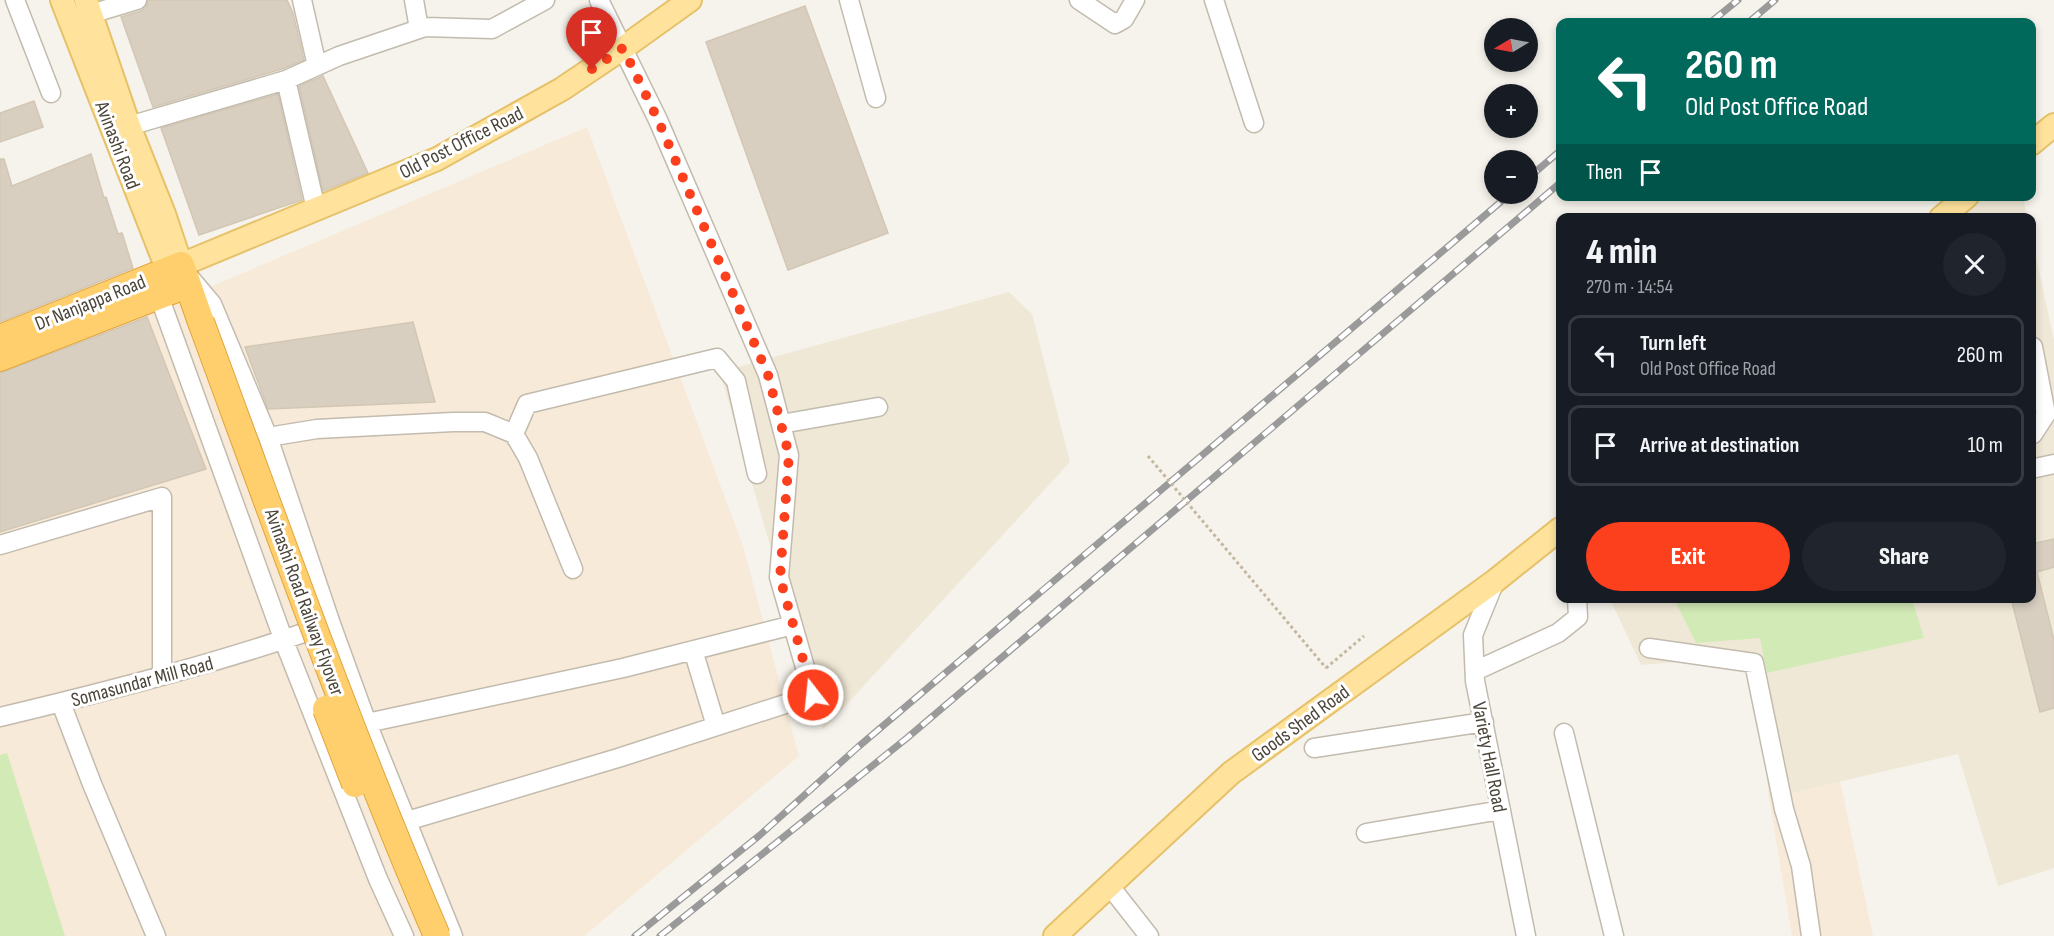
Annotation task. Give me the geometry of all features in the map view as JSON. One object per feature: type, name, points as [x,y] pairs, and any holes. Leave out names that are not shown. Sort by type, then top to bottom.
[{"type":"highway","name":"Avinashi Road Railway Flyover","points":[[166,280],[193,325],[395,838],[437,936]]},
{"type":"highway","name":"Dr Nanjappa Road","points":[[0,338],[166,280]]},
{"type":"highway","name":"Dr Nanjappa Road","points":[[0,358],[166,280]]},
{"type":"highway","name":"Avinashi Road Railway Flyover","points":[[193,325],[339,744],[372,828],[419,936]]},
{"type":"main road","name":"Avinashi Road","points":[[62,0],[166,280]]},
{"type":"main road","name":"Old Post Office Road","points":[[166,280],[316,209],[436,159],[562,89],[690,0]]},
{"type":"main road","name":"Avinashi Road","points":[[88,7],[129,126],[164,214],[166,280]]},
{"type":"main road","points":[[2036,140],[2054,125]]},
{"type":"main road","points":[[1947,213],[1961,201]]},
{"type":"main road","name":"Goods Shed Road","points":[[1055,936],[1231,773],[1495,581],[1556,531]]},
{"type":"main road","points":[[305,633],[317,662]]},
{"type":"street","points":[[15,0],[51,93]]},
{"type":"street","points":[[88,7],[137,0]]},
{"type":"street","points":[[302,0],[318,66]]},
{"type":"street","points":[[414,0],[419,29]]},
{"type":"street","points":[[129,126],[286,80],[339,56],[425,27],[492,29],[545,0]]},
{"type":"street","points":[[407,822],[813,695],[780,578],[789,455],[764,365],[658,120],[599,0]]},
{"type":"street","points":[[849,0],[876,98]]},
{"type":"street","points":[[1079,0],[1115,24],[1124,19],[1135,0]]},
{"type":"street","points":[[1214,0],[1254,123]]},
{"type":"street","points":[[286,80],[316,209]]},
{"type":"street","points":[[166,280],[212,304],[268,437],[331,624],[453,936]]},
{"type":"street","points":[[166,280],[284,641],[378,879],[404,936]]},
{"type":"street","points":[[514,434],[527,404],[717,358],[736,381],[758,474]]},
{"type":"street","points":[[2036,362],[2046,414],[2036,429]]},
{"type":"street","points":[[781,424],[878,407]]},
{"type":"street","points":[[268,437],[317,429],[453,422],[485,422],[514,434],[528,458],[573,569]]},
{"type":"street","points":[[2036,468],[2054,464]]},
{"type":"street","points":[[0,545],[162,497],[162,676]]},
{"type":"street","name":"Variety Hall Road","points":[[1495,581],[1473,635],[1474,671],[1526,936]]},
{"type":"street","points":[[1474,671],[1558,633],[1578,617],[1577,603]]},
{"type":"street","name":"Somasundar Mill Road","points":[[0,717],[162,676],[284,641],[331,624]]},
{"type":"street","points":[[368,723],[623,668],[793,625]]},
{"type":"street","points":[[1649,648],[1754,663],[1784,809],[1801,866],[1811,936]]},
{"type":"street","points":[[693,650],[716,726]]},
{"type":"street","points":[[61,703],[92,784],[156,936]]},
{"type":"street","points":[[1314,748],[1484,723]]},
{"type":"street","points":[[1564,733],[1614,936]]},
{"type":"street","points":[[1366,833],[1501,810]]},
{"type":"street","points":[[1109,885],[1149,936]]},
{"type":"path","points":[[1148,456],[1326,668],[1364,636]]},
{"type":"shaded area","points":[[587,127],[743,546],[799,756],[584,936],[0,936],[0,376]]},
{"type":"shaded area","points":[[1974,201],[2024,201],[2026,213],[1960,213]]},
{"type":"shaded area","points":[[2036,257],[2054,340],[2054,868],[1998,886],[1958,754],[1769,798],[1757,655],[1641,665],[1612,603],[2036,603]]},
{"type":"shaded area","points":[[1009,292],[1032,314],[1070,462],[823,730],[720,372]]},
{"type":"shaded area","points":[[1840,781],[1873,936],[1792,936],[1769,798]]},
{"type":"green space","points":[[1676,603],[1913,603],[1924,638],[1767,673],[1760,638],[1696,643]]},
{"type":"green space","points":[[7,753],[65,936],[0,936],[0,755]]},
{"type":"building","points":[[148,0],[287,0],[293,13],[304,60],[282,69],[153,107],[121,17],[141,11],[146,7]]},
{"type":"building","points":[[805,6],[888,233],[788,270],[706,42]]},
{"type":"building","points":[[323,76],[368,173],[323,191],[299,86]]},
{"type":"building","points":[[278,94],[302,200],[199,235],[161,128]]},
{"type":"building","points":[[34,101],[43,127],[0,142],[0,113]]},
{"type":"building","points":[[91,154],[104,198],[106,197],[118,234],[122,233],[133,268],[0,322],[0,159],[4,159],[12,186]]},
{"type":"building","points":[[147,317],[206,469],[0,532],[0,373]]},
{"type":"building","points":[[413,322],[435,402],[268,409],[245,347]]},
{"type":"building","points":[[2054,539],[2054,567],[2037,572],[2054,640],[2054,708],[2040,712],[2012,603],[2036,603],[2036,543]]},
{"type":"railway","points":[[1716,18],[1738,0]]},
{"type":"railway","points":[[1754,18],[1775,0]]},
{"type":"railway","points":[[1538,170],[1556,154]]},
{"type":"railway","points":[[660,936],[907,738],[1556,186]]},
{"type":"railway","points":[[635,936],[760,835],[858,747],[1498,204]]},
{"type":"route","points":[[592,69],[623,48],[658,120],[768,375],[789,455],[780,578],[813,695]]}]
